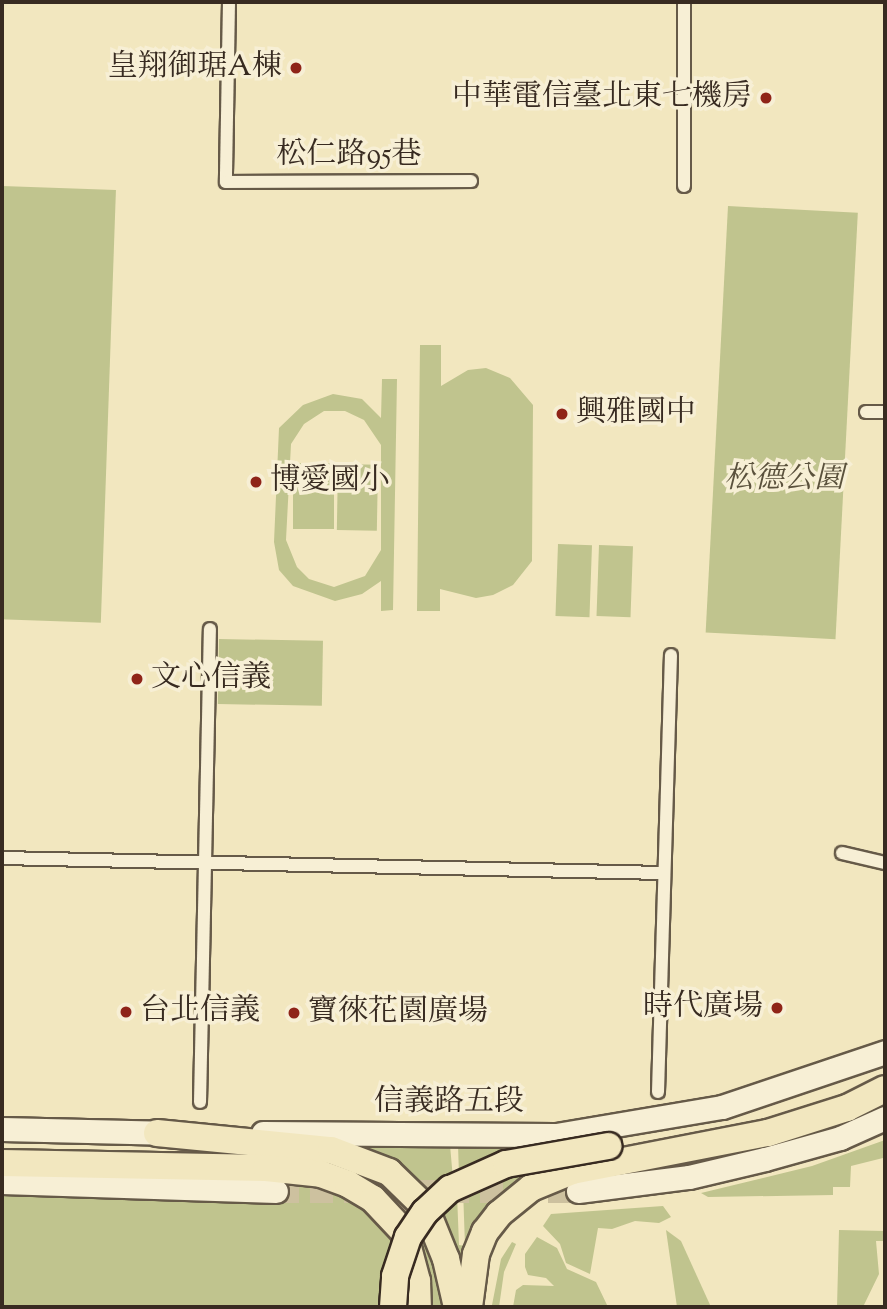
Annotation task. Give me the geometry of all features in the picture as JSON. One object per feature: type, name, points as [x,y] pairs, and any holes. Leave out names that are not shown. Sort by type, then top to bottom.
[{"type":"highway","points":[[393,1307],[395,1276],[408,1237],[425,1212],[450,1189],[506,1164],[726,1127],[806,1104],[885,1071]]},
{"type":"highway","points":[[470,1307],[474,1266],[485,1232],[499,1214],[531,1188],[572,1171],[768,1133],[847,1108],[885,1089]]},
{"type":"highway","points":[[158,1133],[331,1150],[389,1172],[425,1207],[446,1259],[457,1307]]},
{"type":"highway","points":[[2,1163],[266,1168],[330,1178],[373,1199],[404,1232],[417,1281],[418,1307]]},
{"type":"main road","name":"信義路五段","points":[[2,1129],[158,1133],[556,1135],[722,1107],[885,1052]]},
{"type":"main road","points":[[578,1191],[689,1177],[765,1159],[840,1139],[885,1118]]},
{"type":"main road","points":[[2,1182],[276,1191]]},
{"type":"street","name":"松仁路95巷","points":[[229,2],[226,182],[471,181]]},
{"type":"street","points":[[684,2],[684,186]]},
{"type":"street","points":[[866,412],[885,412]]},
{"type":"street","points":[[200,1102],[211,629]]},
{"type":"street","points":[[658,1092],[671,655]]},
{"type":"street","points":[[842,853],[885,863]]},
{"type":"street","points":[[2,858],[664,873]]},
{"type":"green space","points":[[2,186],[116,190],[101,623],[2,619]]},
{"type":"green space","name":"松德公園","points":[[728,206],[858,213],[835,639],[706,632]]},
{"type":"green space","points":[[420,345],[441,345],[441,386],[468,370],[486,368],[510,378],[533,405],[532,561],[513,585],[493,595],[476,598],[440,589],[440,611],[417,611]]},
{"type":"green space","points":[[382,379],[397,379],[393,610],[381,611],[381,581],[362,594],[335,601],[293,586],[279,570],[274,542],[279,428],[303,405],[333,394],[362,399],[381,418]],"holes":[[[324,411],[345,411],[364,420],[381,445],[381,550],[365,576],[334,587],[309,579],[297,567],[286,540],[291,444],[304,424]]]},
{"type":"green space","points":[[293,463],[334,463],[334,529],[293,529]]},
{"type":"green space","points":[[338,464],[378,465],[377,531],[337,530]]},
{"type":"green space","points":[[558,544],[592,545],[589,617],[555,616]]},
{"type":"green space","points":[[599,545],[633,546],[631,617],[597,616]]},
{"type":"green space","points":[[219,639],[323,641],[322,706],[218,704]]},
{"type":"green space","points":[[844,1098],[818,1109],[739,1133],[570,1166],[532,1180],[491,1214],[462,1263],[439,1208],[457,1194],[459,1245],[465,1246],[463,1189],[496,1174],[738,1130]]},
{"type":"green space","points":[[602,1140],[459,1175],[458,1145]]},
{"type":"green space","points":[[885,1140],[883,1158],[851,1166],[850,1187],[833,1187],[833,1195],[708,1197],[701,1193],[812,1166]]},
{"type":"green space","points":[[361,1144],[450,1145],[453,1179],[430,1197],[389,1158]]},
{"type":"green space","points":[[276,1180],[325,1187],[361,1204],[385,1229],[396,1249],[386,1307],[2,1307],[2,1194],[276,1201]]},
{"type":"green space","points":[[663,1206],[671,1217],[659,1223],[635,1221],[612,1229],[598,1228],[590,1274],[566,1263],[560,1244],[543,1226],[551,1214]]},
{"type":"green space","points":[[426,1230],[448,1307],[425,1307],[413,1244]]},
{"type":"green space","points":[[666,1230],[681,1241],[711,1307],[677,1307]]},
{"type":"green space","points":[[839,1230],[885,1231],[885,1241],[876,1241],[879,1274],[863,1307],[837,1307]]},
{"type":"green space","points":[[537,1237],[557,1248],[567,1269],[596,1282],[608,1307],[513,1307],[516,1290],[523,1285],[554,1286],[546,1278],[528,1275],[525,1267],[525,1254]]},
{"type":"green space","points":[[512,1242],[516,1244],[504,1272],[499,1307],[477,1307],[492,1305],[501,1259]]},
{"type":"tunnel","points":[[276,1191],[578,1191]]},
{"type":"place","name":"皇翔御琚A棟","points":[[296,68]]},
{"type":"place","name":"中華電信臺北東七機房","points":[[766,98]]},
{"type":"place","name":"興雅國中","points":[[562,414]]},
{"type":"place","name":"博愛國小","points":[[256,482]]},
{"type":"place","name":"文心信義","points":[[137,679]]},
{"type":"place","name":"時代廣場","points":[[777,1008]]},
{"type":"place","name":"台北信義","points":[[126,1012]]},
{"type":"place","name":"寶徠花園廣場","points":[[294,1013]]}]
